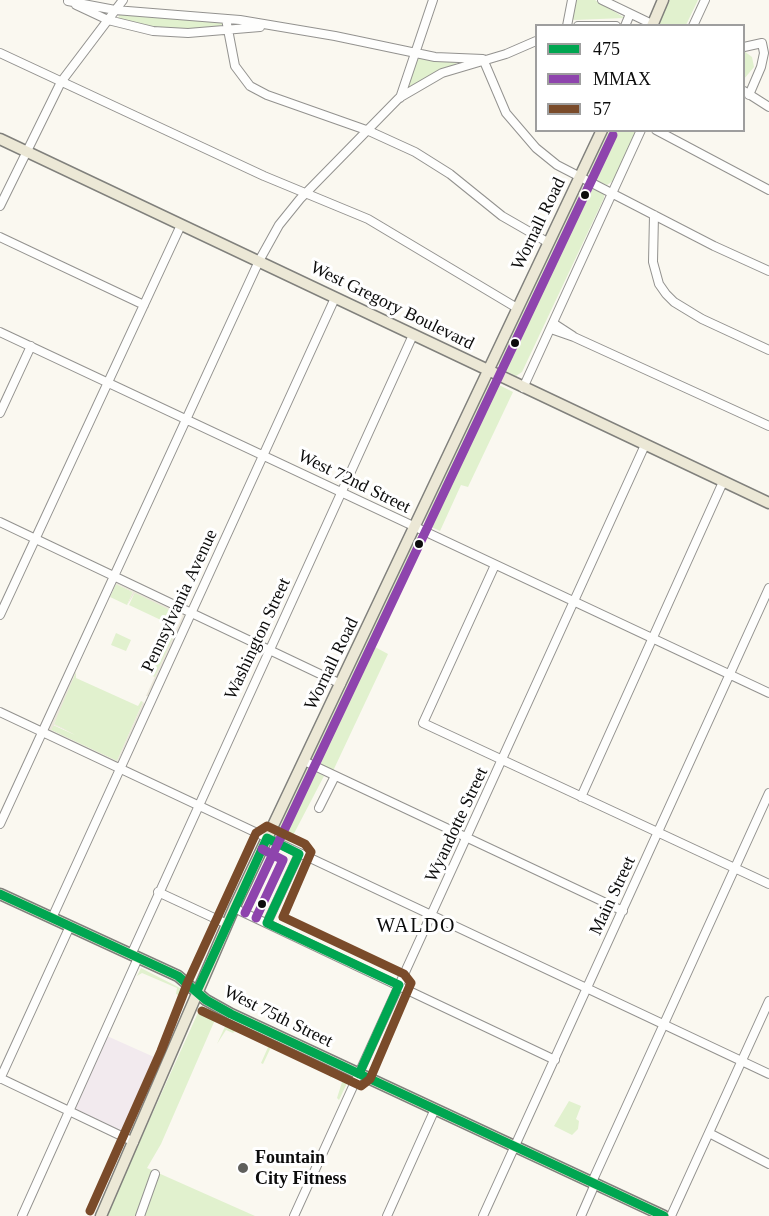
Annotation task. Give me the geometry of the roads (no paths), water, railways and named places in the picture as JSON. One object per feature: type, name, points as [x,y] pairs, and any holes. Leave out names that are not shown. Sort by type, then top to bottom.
[{"type":"main road","points":[[650,24],[663,0]]},
{"type":"main road","name":"Wornall Road","points":[[101,1216],[234,908],[601,132]]},
{"type":"main road","name":"West Gregory Boulevard","points":[[0,139],[769,503]]},
{"type":"main road","name":"West 75th Street","points":[[0,894],[178,976],[206,1000],[231,1014],[664,1216]]},
{"type":"street","points":[[68,0],[115,10],[226,18],[335,36],[415,54],[483,59]]},
{"type":"street","points":[[68,0],[108,20],[153,31],[188,33],[271,26]]},
{"type":"street","points":[[0,206],[25,151],[61,82],[123,0]]},
{"type":"street","points":[[399,98],[433,0]]},
{"type":"street","points":[[567,24],[572,0]]},
{"type":"street","points":[[602,0],[650,24]]},
{"type":"street","points":[[694,24],[705,0]]},
{"type":"street","points":[[626,24],[630,14]]},
{"type":"street","points":[[226,18],[235,66],[250,86],[267,95],[369,131],[430,161],[502,216],[549,243]]},
{"type":"street","points":[[745,47],[767,41],[763,61],[746,93],[769,107]]},
{"type":"street","points":[[0,824],[185,419],[259,261],[279,225],[306,193],[399,98],[434,77],[483,59],[506,54],[535,42]]},
{"type":"street","points":[[0,53],[392,231],[486,292],[517,308]]},
{"type":"street","points":[[483,59],[497,96],[520,130],[552,161],[654,215],[769,271]]},
{"type":"street","points":[[523,388],[640,132]]},
{"type":"street","points":[[660,132],[769,190]]},
{"type":"street","points":[[654,215],[654,268],[658,284],[666,294],[702,319],[769,350]]},
{"type":"street","points":[[0,615],[181,225]]},
{"type":"street","points":[[0,237],[144,305]]},
{"type":"street","name":"Pennsylvania Avenue","points":[[52,918],[335,298]]},
{"type":"street","points":[[552,326],[769,426]]},
{"type":"street","name":"West 72nd Street","points":[[0,332],[769,693]]},
{"type":"street","name":"Washington Street","points":[[22,1216],[135,956],[158,892],[413,335]]},
{"type":"street","points":[[0,413],[30,346]]},
{"type":"street","name":"Wyandotte Street","points":[[294,1216],[645,445]]},
{"type":"street","points":[[581,797],[723,482]]},
{"type":"street","points":[[0,522],[341,684]]},
{"type":"street","points":[[495,565],[423,723],[769,884]]},
{"type":"street","name":"Main Street","points":[[483,1216],[769,588]]},
{"type":"street","points":[[0,712],[769,1074]]},
{"type":"street","points":[[304,761],[623,910]]},
{"type":"street","points":[[319,808],[334,776]]},
{"type":"street","points":[[581,1216],[664,1024],[769,793]]},
{"type":"street","points":[[267,923],[299,854]]},
{"type":"street","points":[[158,892],[227,924]]},
{"type":"street","points":[[234,908],[555,1060]]},
{"type":"street","points":[[70,926],[0,1078],[134,1142]]},
{"type":"street","points":[[671,1216],[769,1001]]},
{"type":"street","points":[[387,1216],[435,1109]]},
{"type":"street","points":[[709,1133],[769,1164]]},
{"type":"street","points":[[140,1216],[155,1174]]},
{"type":"place","name":"Fountain City Fitness","points":[[243,1168]]},
{"type":"district","name":"WALDO","points":[[416,927]]}]
